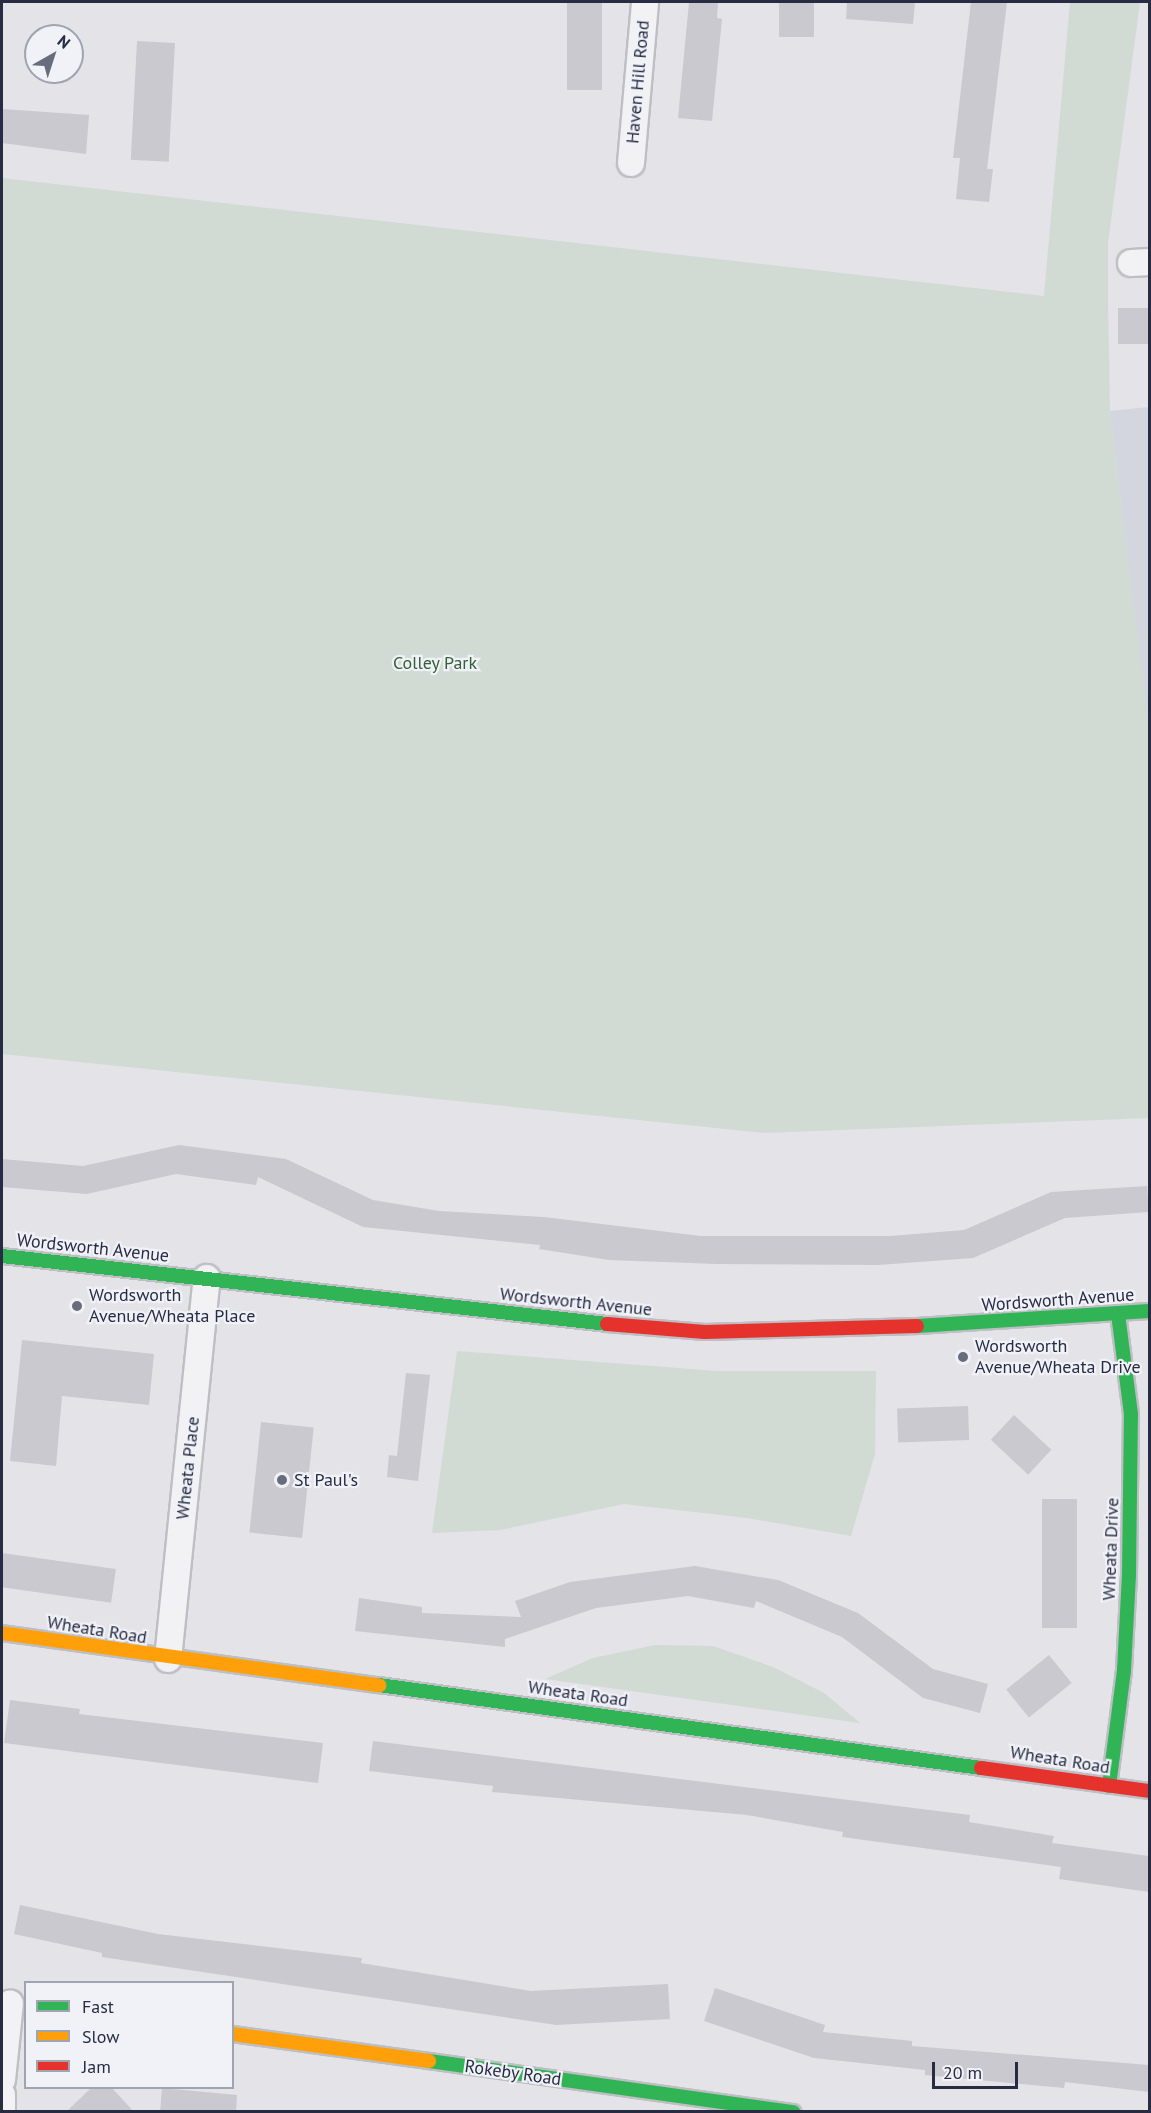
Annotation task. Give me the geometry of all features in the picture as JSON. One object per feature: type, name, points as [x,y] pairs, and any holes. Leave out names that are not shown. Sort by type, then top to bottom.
[{"type":"street","name":"Haven Hill Road","points":[[631,163],[645,2]]},
{"type":"street","name":"Wordsworth Avenue","points":[[2,1256],[566,1320],[705,1332],[819,1332],[1149,1311]]},
{"type":"street","name":"Wheata Place","points":[[168,1659],[207,1278]]},
{"type":"street","name":"Wheata Drive","points":[[1109,1786],[1124,1670],[1130,1553],[1131,1414],[1118,1314]]},
{"type":"street","name":"Wheata Road","points":[[2,1634],[168,1659],[893,1753],[1149,1791]]},
{"type":"street","points":[[2,2080],[12,2004]]},
{"type":"street","name":"Rokeby Road","points":[[234,2034],[793,2112]]},
{"type":"street","points":[[2,2095],[2,2112]]},
{"type":"shaded area","points":[[1149,407],[1149,737],[1110,411]]},
{"type":"green space","name":"Colley Park","points":[[1070,2],[1140,2],[1108,243],[1108,302],[1110,411],[1150,737],[1149,1118],[765,1133],[2,1054],[2,178],[1044,296]]},
{"type":"green space","points":[[457,1351],[717,1371],[876,1371],[875,1454],[851,1536],[747,1518],[624,1504],[500,1530],[432,1533]]},
{"type":"green space","points":[[655,1645],[713,1646],[773,1667],[824,1693],[860,1723],[545,1679],[593,1658]]},
{"type":"building","points":[[567,2],[602,2],[602,90],[567,90]]},
{"type":"building","points":[[689,2],[718,2],[717,18],[722,19],[712,121],[678,118]]},
{"type":"building","points":[[779,2],[814,2],[814,37],[779,37]]},
{"type":"building","points":[[847,2],[915,2],[913,24],[846,19]]},
{"type":"building","points":[[971,2],[1007,2],[987,169],[993,169],[989,202],[956,199],[960,158],[953,158]]},
{"type":"building","points":[[137,41],[175,43],[169,162],[131,160]]},
{"type":"building","points":[[2,109],[89,115],[86,154],[2,143]]},
{"type":"building","points":[[1118,308],[1149,308],[1149,344],[1118,344]]},
{"type":"building","points":[[179,1145],[286,1159],[373,1200],[439,1211],[544,1217],[701,1236],[890,1236],[964,1230],[1051,1192],[1147,1186],[1149,1212],[1065,1218],[973,1258],[878,1265],[717,1264],[609,1260],[539,1249],[540,1245],[363,1227],[258,1177],[256,1185],[176,1174],[87,1194],[2,1187],[2,1159],[83,1166]]},
{"type":"building","points":[[22,1340],[154,1354],[149,1405],[62,1396],[56,1466],[10,1461]]},
{"type":"building","points":[[406,1373],[430,1375],[418,1481],[387,1477],[389,1455],[397,1456]]},
{"type":"building","points":[[968,1406],[969,1440],[898,1442],[897,1408]]},
{"type":"building","points":[[1014,1415],[1051,1450],[1028,1475],[991,1440]]},
{"type":"building","name":"St Paul's","points":[[261,1422],[314,1428],[302,1538],[249,1532]]},
{"type":"building","points":[[1042,1499],[1077,1499],[1077,1628],[1042,1628]]},
{"type":"building","points":[[2,1553],[116,1569],[111,1603],[2,1587]]},
{"type":"building","points":[[695,1566],[778,1580],[858,1613],[933,1669],[988,1684],[980,1713],[923,1698],[842,1637],[756,1601],[754,1608],[688,1596],[596,1608],[505,1639],[505,1647],[355,1631],[359,1598],[422,1607],[422,1613],[521,1617],[515,1601],[570,1582]]},
{"type":"building","points":[[1049,1655],[1072,1683],[1029,1718],[1006,1690]]},
{"type":"building","points":[[10,1700],[80,1709],[79,1714],[323,1743],[318,1783],[4,1743]]},
{"type":"building","points":[[373,1741],[970,1815],[969,1822],[1054,1836],[1052,1843],[1149,1856],[1149,1892],[1059,1879],[1061,1867],[842,1837],[843,1832],[747,1815],[492,1792],[493,1786],[369,1771]]},
{"type":"building","points":[[20,1905],[158,1934],[362,1958],[361,1963],[531,1991],[668,1984],[670,2019],[556,2025],[102,1957],[102,1953],[14,1934]]},
{"type":"building","points":[[715,1988],[825,2025],[823,2032],[912,2041],[912,2046],[1149,2065],[1149,2092],[1065,2082],[1064,2088],[925,2075],[925,2070],[814,2058],[704,2021]]},
{"type":"building","points":[[90,2089],[113,2089],[134,2112],[66,2112]]},
{"type":"building","points":[[162,2089],[237,2095],[236,2112],[160,2112]]},
{"type":"traffic: fast","points":[[2,1256],[607,1324]]},
{"type":"traffic: fast","points":[[917,1326],[1150,1311]]},
{"type":"traffic: fast","points":[[1109,1786],[1124,1670],[1129,1574],[1131,1414],[1118,1314]]},
{"type":"traffic: fast","points":[[379,1685],[981,1768]]},
{"type":"traffic: fast","points":[[429,2061],[793,2112]]},
{"type":"traffic: slow","points":[[2,1633],[379,1685]]},
{"type":"traffic: slow","points":[[234,2034],[429,2061]]},
{"type":"traffic: jam","points":[[607,1324],[705,1332],[917,1326]]},
{"type":"traffic: jam","points":[[981,1768],[1150,1791]]},
{"type":"place","name":"Wordsworth Avenue/Wheata Place","points":[[77,1306]]},
{"type":"place","name":"Wordsworth Avenue/Wheata Drive","points":[[963,1357]]},
{"type":"place","name":"St Paul's","points":[[282,1480]]}]
